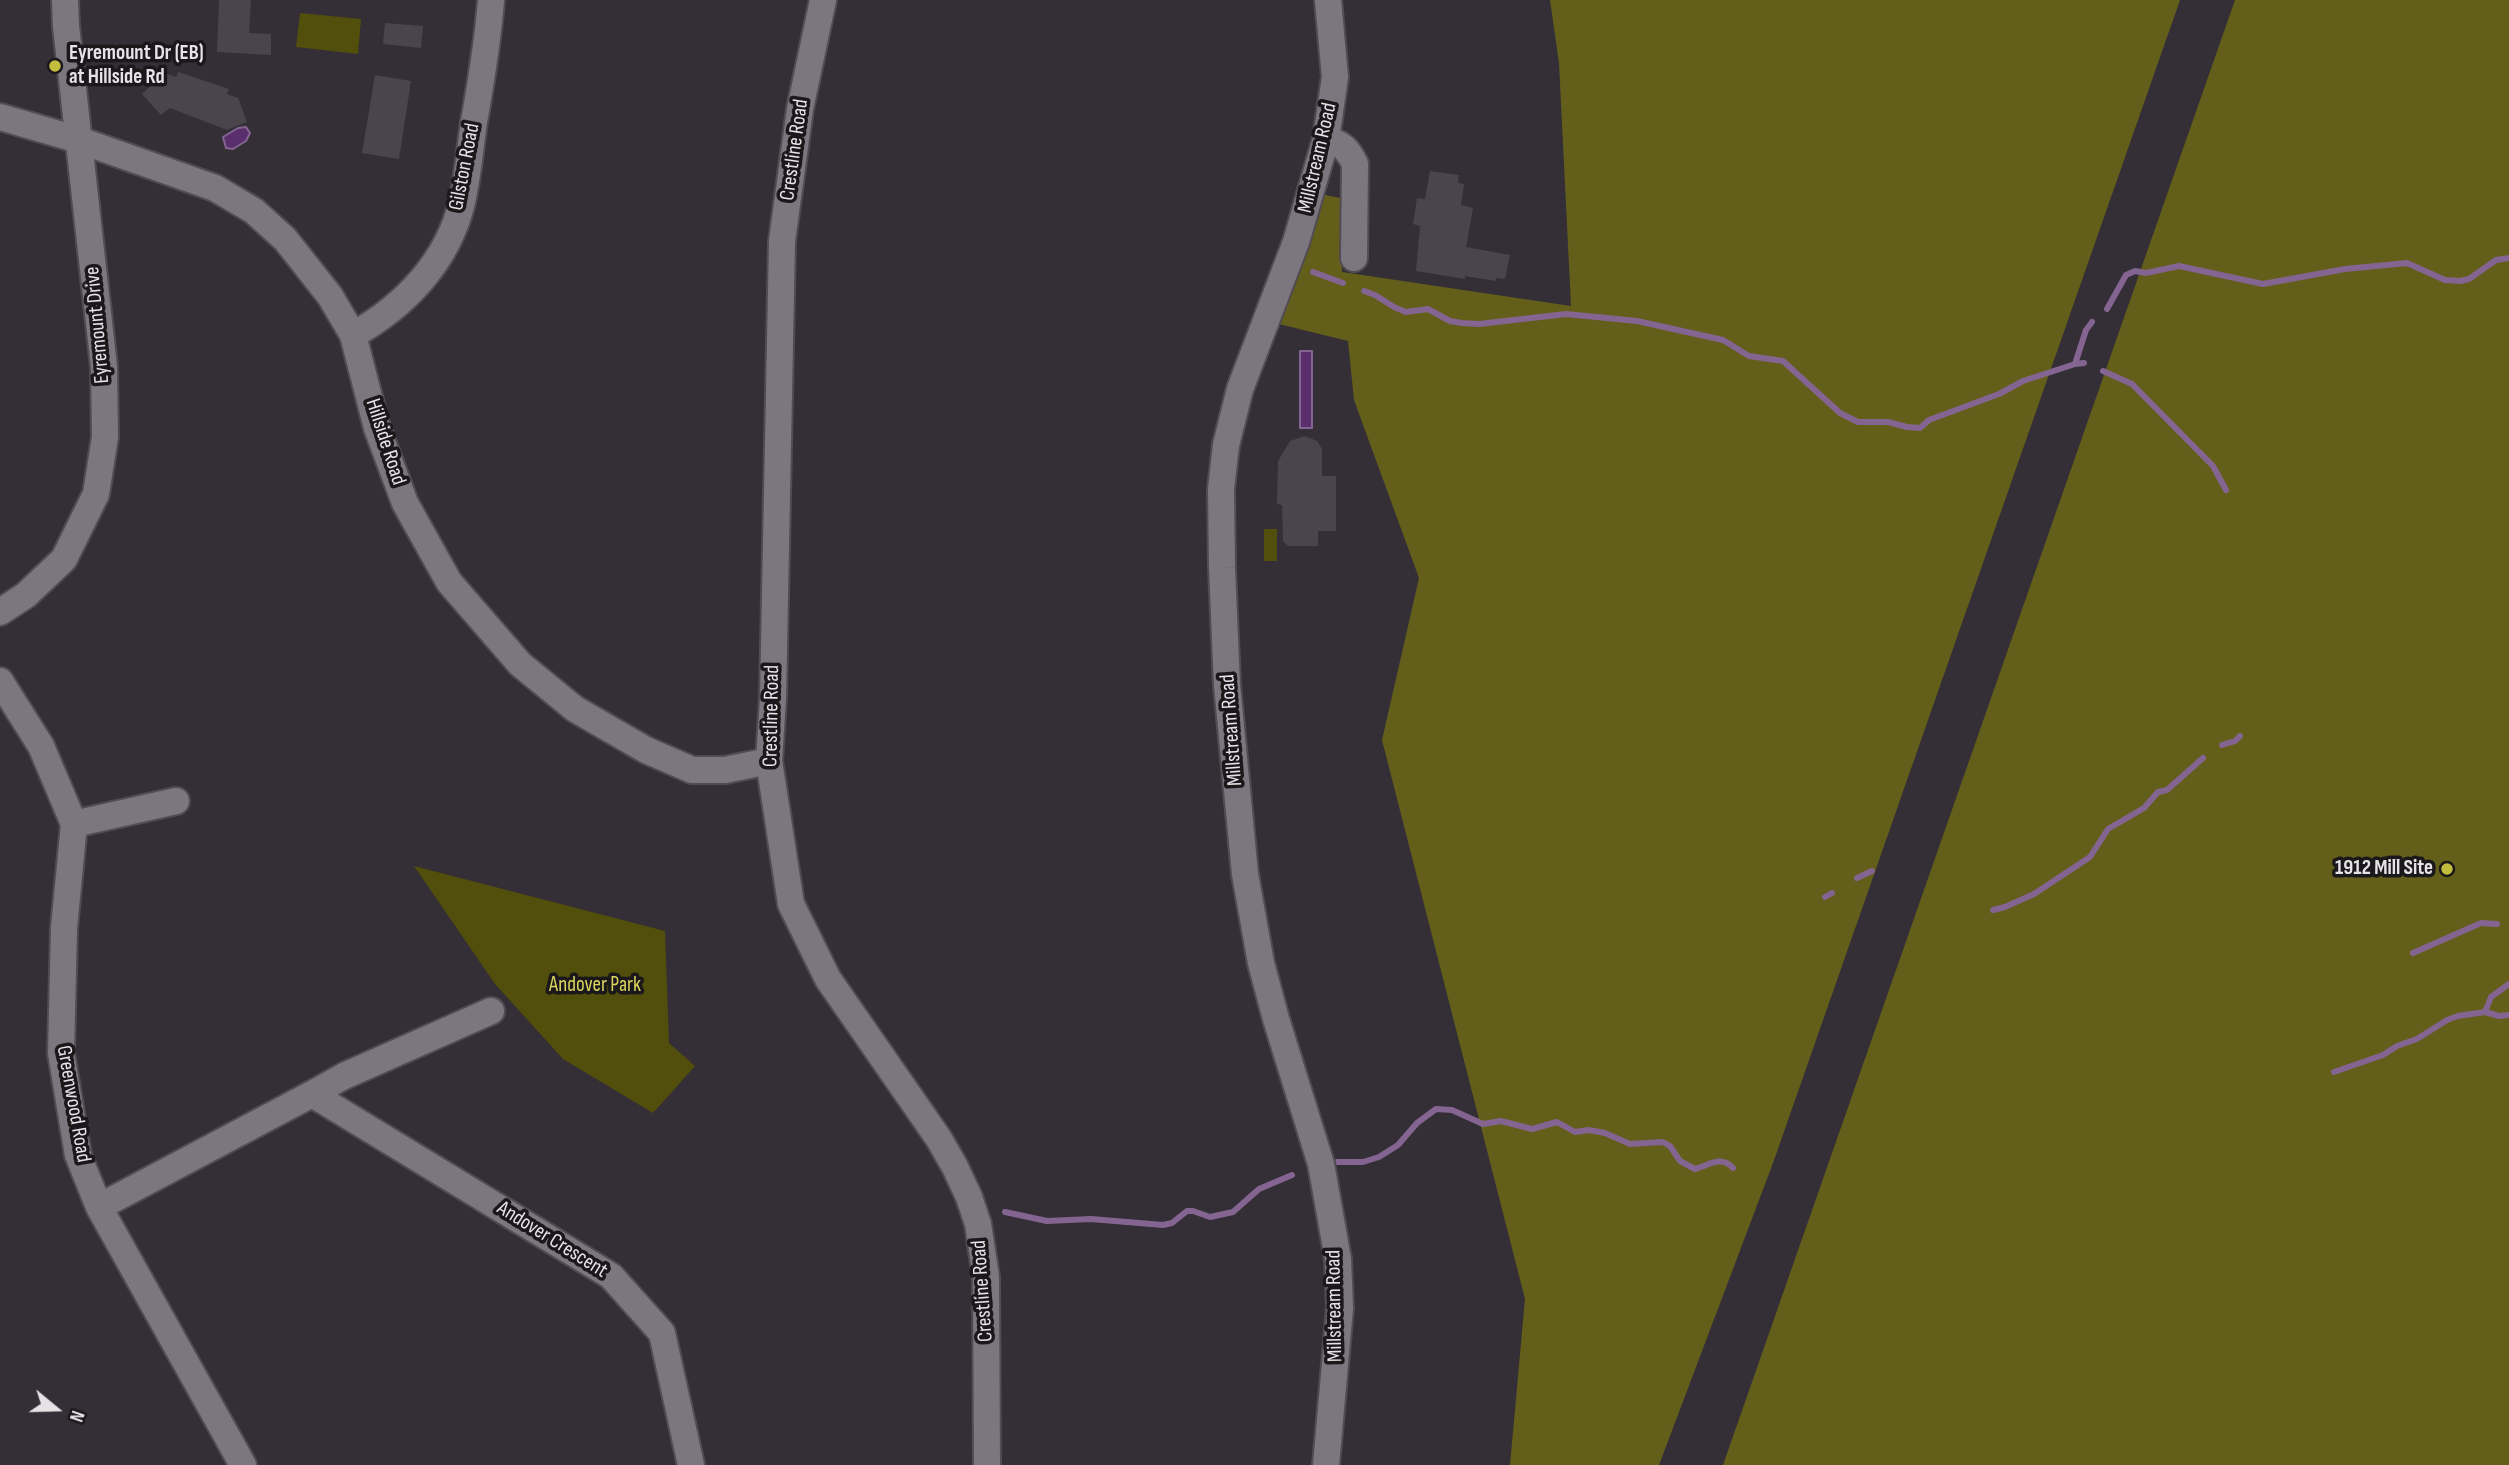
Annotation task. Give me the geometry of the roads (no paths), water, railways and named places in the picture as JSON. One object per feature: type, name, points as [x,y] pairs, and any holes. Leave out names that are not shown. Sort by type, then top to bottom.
[{"type":"street","name":"Eyremount Drive","points":[[0,612],[26,595],[64,559],[96,494],[105,437],[104,366],[65,0]]},
{"type":"street","name":"Gilston Road","points":[[353,335],[376,322],[415,290],[442,253],[462,203],[489,30],[491,0]]},
{"type":"street","name":"Crestline Road","points":[[823,0],[800,109],[782,241],[769,761],[791,904],[828,979],[956,1167],[975,1215],[984,1252],[986,1277],[987,1465]]},
{"type":"street","name":"Millstream Road","points":[[1326,1465],[1340,1308],[1338,1259],[1321,1164],[1261,963],[1245,874],[1227,685],[1221,489],[1226,445],[1240,389],[1296,242],[1326,139],[1335,77],[1334,42],[1328,0]]},
{"type":"street","name":"Hillside Road","points":[[0,117],[79,140],[215,188],[254,211],[285,239],[330,296],[353,335],[377,428],[405,503],[449,582],[520,664],[575,709],[646,750],[692,770],[725,769],[769,761]]},
{"type":"street","points":[[1326,139],[1343,146],[1350,152],[1355,163],[1354,258]]},
{"type":"street","name":"Greenwood Road","points":[[0,681],[41,747],[75,824],[64,928],[61,1053],[78,1155],[99,1207],[243,1465]]},
{"type":"street","points":[[75,824],[176,801]]},
{"type":"street","points":[[99,1207],[344,1076],[491,1011]]},
{"type":"street","name":"Andover Crescent","points":[[312,1094],[611,1276],[662,1333],[691,1465]]},
{"type":"waterway","points":[[2107,309],[2126,275],[2135,271],[2146,273],[2179,266],[2263,284],[2345,269],[2407,263],[2445,280],[2460,281],[2469,279],[2496,260],[2509,258]]},
{"type":"waterway","points":[[1313,272],[1343,283]]},
{"type":"waterway","points":[[1364,291],[1406,312],[1428,309],[1450,321],[1462,323],[1479,324],[1566,314],[1637,321],[1723,340],[1749,356],[1783,361],[1840,413],[1858,422],[1888,422],[1907,427],[1920,428],[1929,420],[1999,394],[2023,381],[2084,363]]},
{"type":"waterway","points":[[2075,364],[2086,330],[2092,322]]},
{"type":"waterway","points":[[2103,371],[2132,384],[2213,466],[2226,490]]},
{"type":"waterway","points":[[2222,745],[2235,741],[2240,736]]},
{"type":"waterway","points":[[1993,910],[2034,894],[2090,857],[2108,829],[2144,808],[2158,792],[2167,790],[2203,758]]},
{"type":"waterway","points":[[1857,878],[1872,871]]},
{"type":"waterway","points":[[1825,897],[1832,893]]},
{"type":"waterway","points":[[2413,953],[2481,923],[2497,924]]},
{"type":"waterway","points":[[2485,1012],[2491,997],[2509,984]]},
{"type":"waterway","points":[[2334,1072],[2383,1055],[2458,1016],[2485,1012],[2499,1016],[2509,1015]]},
{"type":"waterway","points":[[1337,1162],[1363,1162],[1379,1157],[1398,1145],[1417,1123],[1436,1109],[1452,1110],[1483,1124],[1501,1121],[1532,1129],[1557,1122],[1575,1132],[1589,1130],[1605,1133],[1630,1144],[1663,1142],[1670,1146],[1680,1161],[1695,1169],[1719,1162],[1733,1168]]},
{"type":"waterway","points":[[1005,1212],[1047,1221],[1091,1219],[1163,1225],[1172,1223],[1187,1211],[1210,1217],[1233,1212],[1259,1189],[1292,1175]]},
{"type":"place","name":"Eyremount Dr (EB) at Hillside Rd","points":[[55,66]]},
{"type":"place","name":"1912 Mill Site","points":[[2447,869]]},
{"type":"park label","name":"Andover Park","points":[[595,986]]}]
